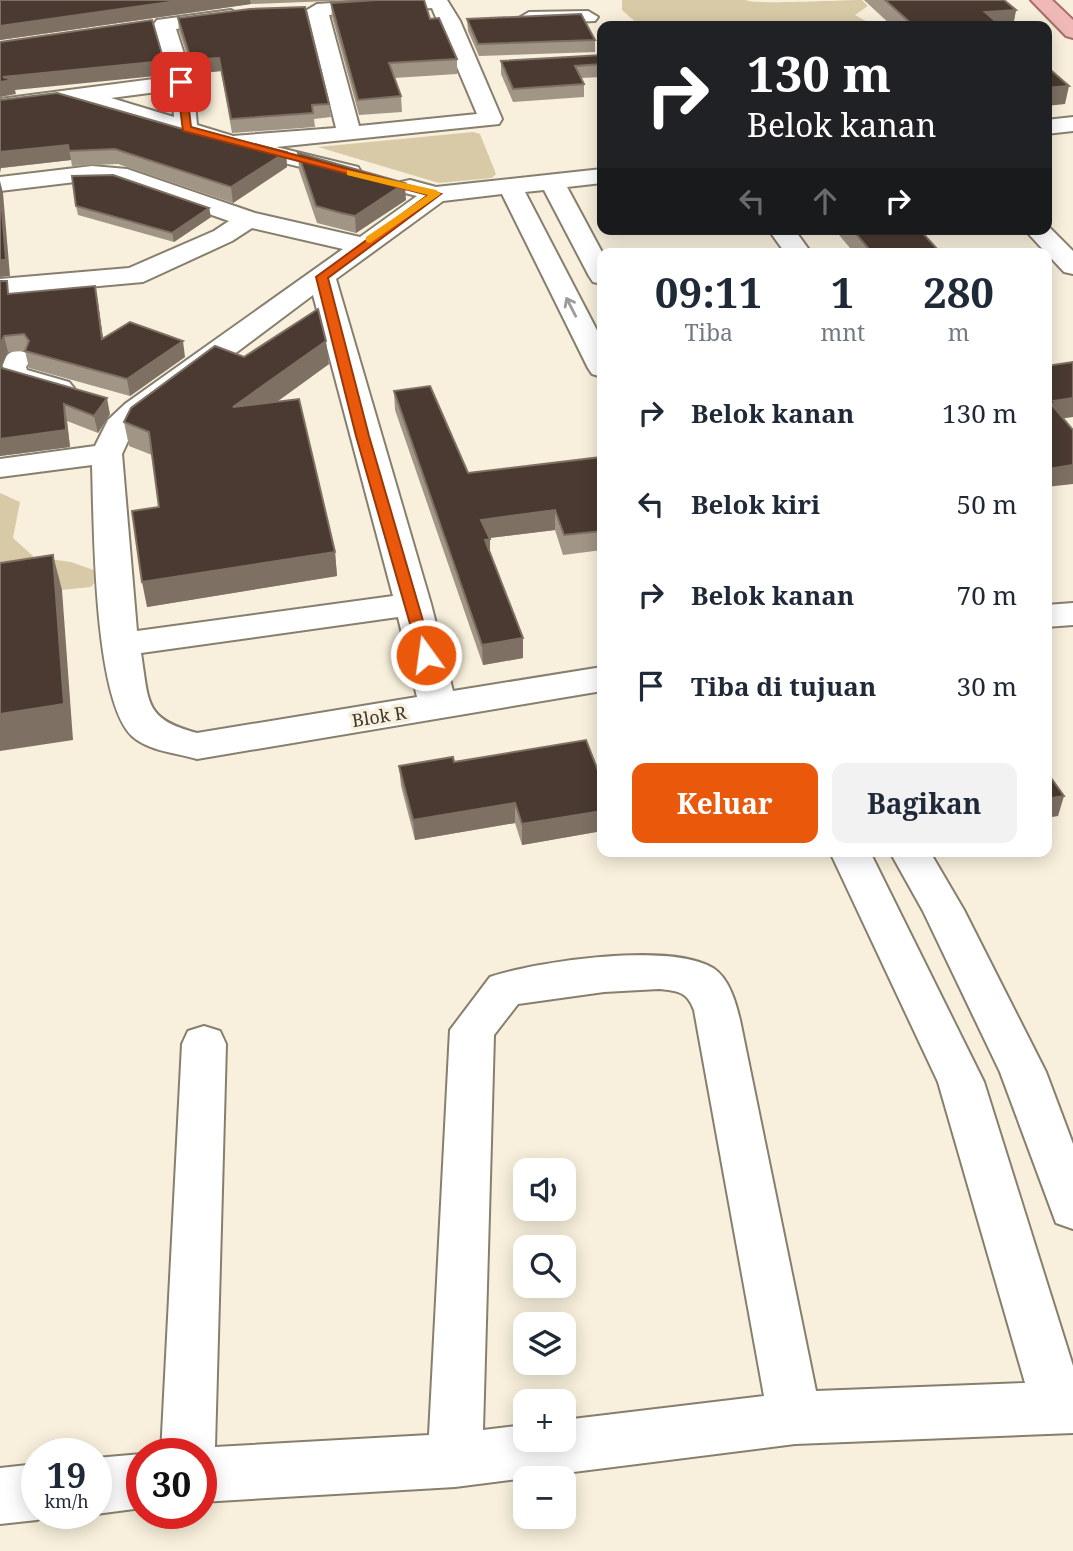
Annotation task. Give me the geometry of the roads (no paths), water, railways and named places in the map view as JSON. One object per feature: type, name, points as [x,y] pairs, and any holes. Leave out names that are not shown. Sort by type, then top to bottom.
[{"type":"main road","points":[[1041,0],[1073,32]]},
{"type":"street","points":[[232,143],[491,119],[450,21],[437,1],[291,11]]},
{"type":"street","points":[[317,10],[349,134]]},
{"type":"street","points":[[186,129],[181,82],[157,25],[251,13]]},
{"type":"street","points":[[505,19],[589,17]]},
{"type":"street","points":[[450,21],[477,20]]},
{"type":"street","points":[[468,66],[494,64]]},
{"type":"street","points":[[0,106],[181,82]]},
{"type":"street","points":[[81,96],[232,143],[436,194],[597,176]]},
{"type":"street","points":[[1052,126],[1073,124]]},
{"type":"street","points":[[0,184],[92,173],[118,174],[248,219],[362,245]]},
{"type":"street","points":[[552,181],[597,266]]},
{"type":"street","points":[[510,186],[597,358]]},
{"type":"street","points":[[11,369],[17,376],[110,402],[322,277],[362,245],[436,194]]},
{"type":"street","points":[[0,288],[134,276],[223,236],[248,219]]},
{"type":"street","points":[[1043,235],[1073,266]]},
{"type":"street","points":[[322,277],[363,436],[414,604],[438,706]]},
{"type":"street","points":[[110,402],[119,426],[107,454],[120,645],[414,604]]},
{"type":"street","points":[[0,468],[107,454]]},
{"type":"street","name":"Blok R","points":[[120,645],[138,719],[152,732],[197,746],[597,680]]},
{"type":"street","points":[[217,1474],[455,1460],[795,1418],[1066,1407],[961,1082],[852,857]]},
{"type":"street","points":[[913,857],[943,910],[1023,1072],[1073,1208]]},
{"type":"street","points":[[882,919],[943,910]]},
{"type":"street","points":[[455,1460],[472,1030],[505,989],[556,979],[634,973],[676,975],[695,978],[709,993],[724,1047],[795,1418]]},
{"type":"street","points":[[189,1438],[204,1044]]},
{"type":"street","points":[[0,1496],[21,1494]]}]
